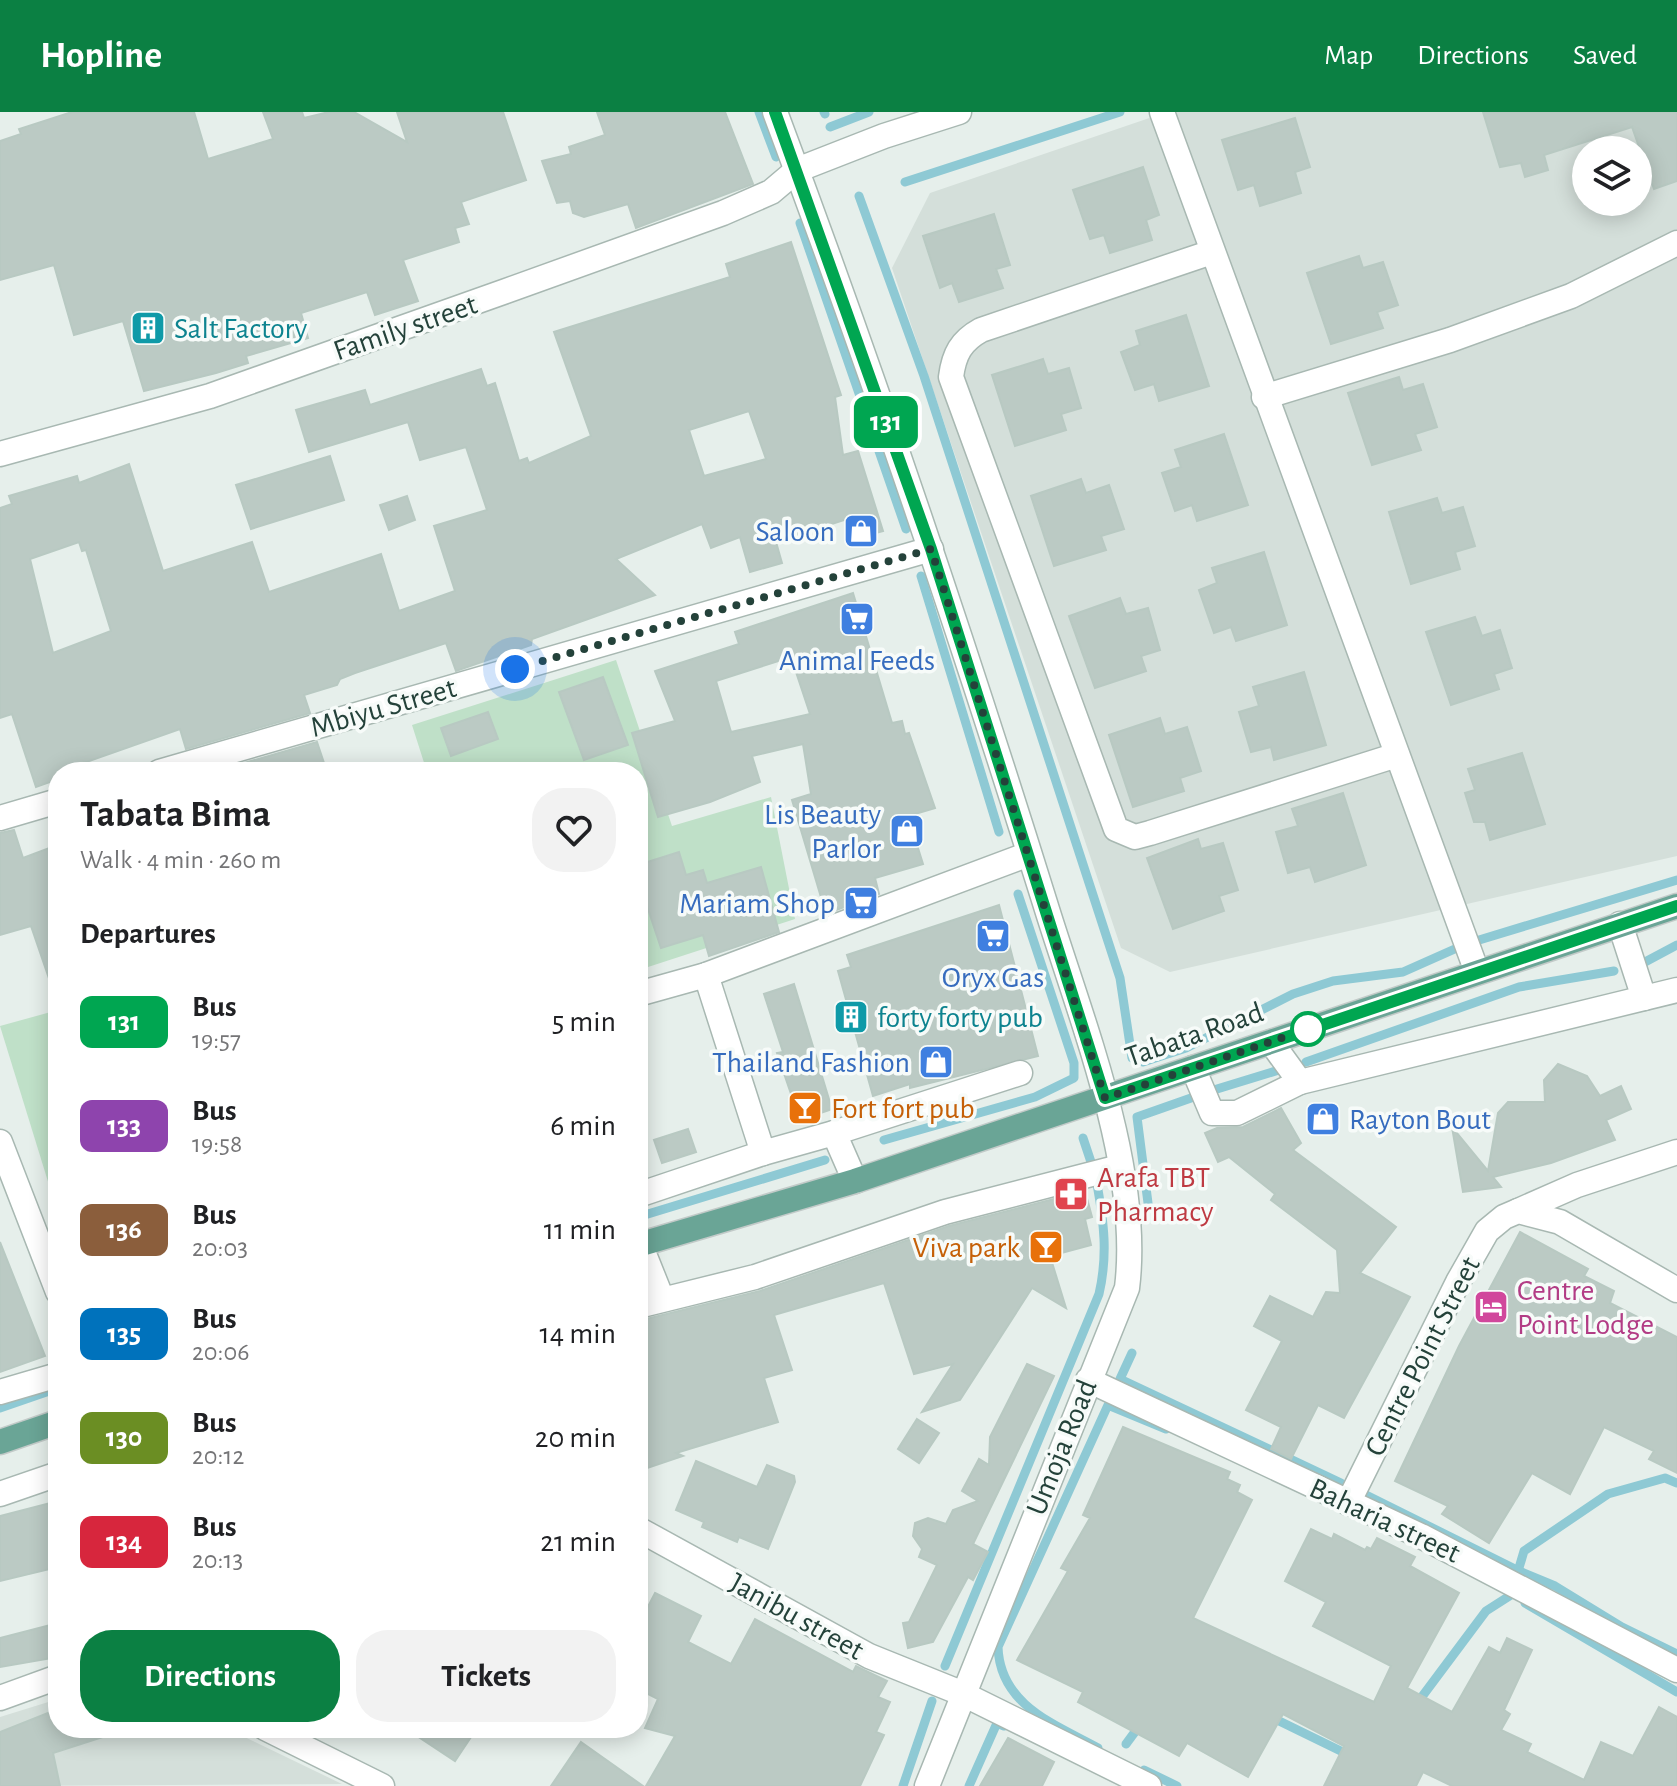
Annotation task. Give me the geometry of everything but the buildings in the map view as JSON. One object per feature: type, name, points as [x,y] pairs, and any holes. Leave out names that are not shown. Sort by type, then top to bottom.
[{"type":"main road","name":"Tabata Road","points":[[648,1241],[855,1181],[1677,906]]},
{"type":"main road","points":[[0,1442],[48,1425]]},
{"type":"street","name":"Umoja Road","points":[[775,112],[931,549],[1029,854],[1105,1098],[1129,1229],[1127,1288],[961,1693],[927,1786]]},
{"type":"street","name":"Family street","points":[[0,454],[210,396],[477,302],[723,213],[771,192],[797,170],[884,136],[959,112]]},
{"type":"street","points":[[1162,112],[1477,972]]},
{"type":"street","points":[[1264,397],[1450,340],[1571,296],[1677,243]]},
{"type":"street","points":[[1212,252],[981,330],[966,338],[953,357],[951,377],[1116,829],[1122,835],[1135,837],[1397,755]]},
{"type":"street","name":"Mbiyu Street","points":[[194,762],[931,549]]},
{"type":"street","points":[[0,818],[48,804]]},
{"type":"street","points":[[648,991],[706,975],[1029,854]]},
{"type":"street","points":[[1620,924],[1644,998]]},
{"type":"street","points":[[706,975],[763,1153]]},
{"type":"street","points":[[1193,1068],[1212,1113],[1237,1113],[1300,1082],[1677,990]]},
{"type":"street","points":[[1271,1042],[1300,1082]]},
{"type":"street","points":[[648,1192],[1020,1073]]},
{"type":"street","points":[[834,1133],[855,1181]]},
{"type":"street","points":[[0,1142],[7,1184],[48,1271]]},
{"type":"street","name":"Centre Point Street","points":[[1348,1503],[1458,1282],[1487,1231],[1518,1211],[1577,1185],[1677,1152]]},
{"type":"street","points":[[648,1303],[755,1277],[945,1212],[1119,1167]]},
{"type":"street","points":[[1518,1211],[1560,1222],[1677,1290]]},
{"type":"street","points":[[648,1266],[662,1299]]},
{"type":"street","points":[[0,1392],[48,1378]]},
{"type":"street","name":"Baharia street","points":[[1088,1380],[1517,1583],[1677,1670]]},
{"type":"street","points":[[0,1494],[48,1477]]},
{"type":"street","name":"Janibu street","points":[[648,1534],[869,1656],[961,1693],[1149,1786]]},
{"type":"street","points":[[0,1698],[48,1681]]},
{"type":"street","points":[[285,1738],[382,1786]]},
{"type":"shaded area","points":[[1167,112],[1677,112],[1677,856],[1170,972],[1121,948],[892,268],[930,193]]},
{"type":"shaded area","points":[[48,1702],[48,1738],[247,1738],[342,1784],[0,1786],[0,1717]]},
{"type":"green space","points":[[616,660],[672,826],[771,797],[795,919],[648,967],[648,762],[424,762],[412,725]]},
{"type":"green space","points":[[48,1013],[48,1182],[0,1026]]},
{"type":"waterway","points":[[759,112],[776,157]]},
{"type":"waterway","points":[[830,127],[869,112]]},
{"type":"waterway","points":[[905,182],[1120,112]]},
{"type":"waterway","points":[[859,196],[924,376],[1120,978],[1132,1058],[1143,1062],[1186,1048],[1293,994],[1333,981],[1403,972],[1466,944],[1677,880]]},
{"type":"waterway","points":[[800,223],[906,529]]},
{"type":"waterway","points":[[921,576],[999,832]]},
{"type":"waterway","points":[[884,1140],[1035,1097],[1074,1078],[1074,1063],[1018,894]]},
{"type":"waterway","points":[[1645,962],[1677,945]]},
{"type":"waterway","points":[[1306,1062],[1519,987],[1614,971]]},
{"type":"waterway","points":[[1217,1089],[1279,1070]]},
{"type":"waterway","points":[[1148,1203],[1137,1117],[1191,1098]]},
{"type":"waterway","points":[[1083,1138],[1092,1165]]},
{"type":"waterway","points":[[648,1214],[825,1160]]},
{"type":"waterway","points":[[945,1666],[1099,1294],[1104,1239],[1097,1184]]},
{"type":"waterway","points":[[1132,1353],[1120,1379],[1341,1483]]},
{"type":"waterway","points":[[0,1408],[48,1391]]},
{"type":"waterway","points":[[1098,1748],[1048,1721],[1019,1698],[1008,1684],[998,1647],[1108,1405],[1166,1429]]},
{"type":"waterway","points":[[1415,1706],[1486,1611],[1511,1595],[1524,1551],[1608,1494],[1665,1478],[1677,1483]]},
{"type":"waterway","points":[[1366,1495],[1555,1586],[1622,1627],[1677,1654]]},
{"type":"waterway","points":[[1525,1603],[1677,1692]]},
{"type":"waterway","points":[[903,1786],[932,1701]]},
{"type":"waterway","points":[[1271,1717],[1351,1756]]},
{"type":"waterway","points":[[969,1786],[997,1723],[1004,1726]]},
{"type":"waterway","points":[[1126,1744],[1140,1725]]},
{"type":"waterway","points":[[1144,1770],[1177,1786]]},
{"type":"bus line","name":"131","points":[[775,112],[931,549],[1105,1098],[1677,906]]},
{"type":"place","name":"Salt Factory","points":[[148,328]]},
{"type":"place","name":"Saloon","points":[[861,531]]},
{"type":"place","name":"Animal Feeds","points":[[857,619]]},
{"type":"place","name":"Lis Beauty Parlor","points":[[907,831]]},
{"type":"place","name":"Mariam Shop","points":[[861,903]]},
{"type":"place","name":"Oryx Gas","points":[[993,936]]},
{"type":"place","name":"forty forty pub","points":[[851,1017]]},
{"type":"place","name":"Thailand Fashion","points":[[936,1062]]},
{"type":"place","name":"Fort fort pub","points":[[805,1108]]},
{"type":"place","name":"Rayton Bout","points":[[1323,1119]]},
{"type":"place","name":"Arafa TBT Pharmacy","points":[[1071,1194]]},
{"type":"place","name":"Viva park","points":[[1046,1247]]},
{"type":"place","name":"Centre Point Lodge","points":[[1491,1307]]},
{"type":"route","points":[[515,669],[931,549],[1105,1098],[1308,1029]]}]
